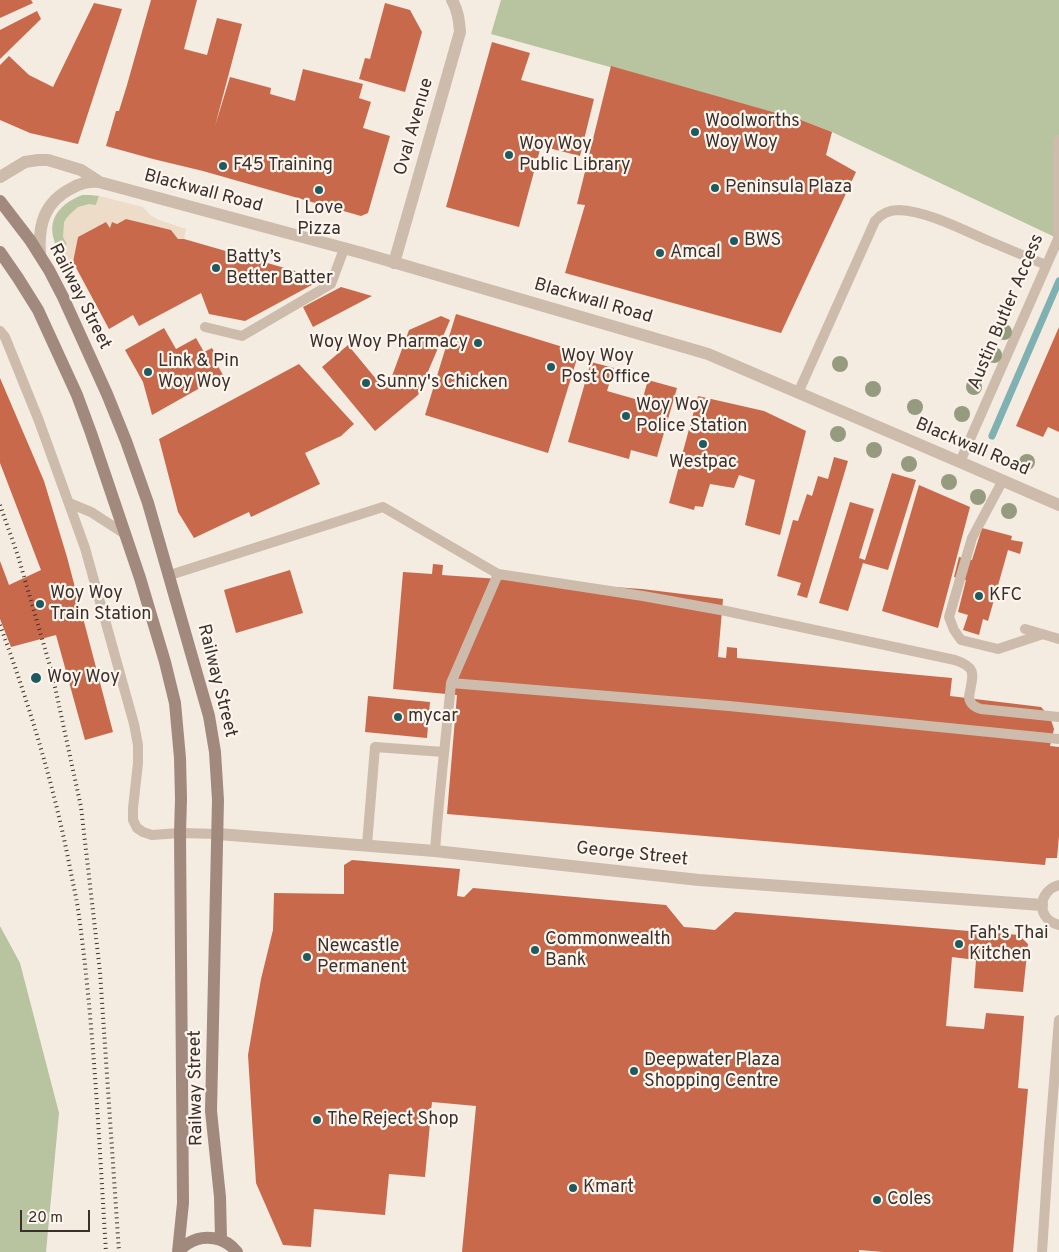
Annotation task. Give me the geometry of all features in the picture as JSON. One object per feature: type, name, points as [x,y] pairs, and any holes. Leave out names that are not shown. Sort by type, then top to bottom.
[{"type":"main road","name":"Railway Street","points":[[0,201],[40,254],[63,297],[123,433],[148,502],[209,716],[215,752],[218,800],[211,1111],[220,1197],[221,1239]]},
{"type":"main road","name":"Railway Street","points":[[0,252],[32,298],[77,395],[140,578],[175,703],[180,758],[183,1203],[179,1252]]},
{"type":"main road","points":[[179,1252],[187,1244],[209,1237],[221,1239],[238,1252]]},
{"type":"street","name":"Oval Avenue","points":[[394,263],[460,32],[460,20],[452,0]]},
{"type":"street","name":"Blackwall Road","points":[[0,177],[25,162],[48,160],[81,170],[99,182]]},
{"type":"street","name":"Blackwall Road","points":[[40,254],[39,236],[43,218],[53,201],[64,192],[76,186],[89,181],[99,182],[394,263],[708,354],[1059,505]]},
{"type":"street","name":"George Street","points":[[218,834],[435,850],[699,880],[1042,905]]},
{"type":"lane","name":"Austin Butler Access","points":[[960,462],[1058,239],[1059,140]]},
{"type":"lane","points":[[798,393],[875,221],[882,214],[897,210],[914,212],[947,222],[1046,265]]},
{"type":"lane","points":[[204,326],[242,336],[332,284],[344,249]]},
{"type":"lane","points":[[0,331],[5,337],[39,421],[85,548],[134,724],[138,744],[138,763],[133,820],[137,828],[152,835],[180,833],[218,834]]},
{"type":"lane","points":[[1003,480],[972,538],[949,617],[954,630],[961,640],[998,649],[1043,634]]},
{"type":"lane","points":[[69,503],[91,512],[125,534]]},
{"type":"lane","points":[[170,575],[383,507],[498,574],[643,596],[726,611],[955,660],[968,665],[971,669],[969,697],[974,706],[981,709],[1059,717]]},
{"type":"lane","points":[[435,850],[437,812],[451,682],[498,574]]},
{"type":"lane","points":[[1025,629],[1059,639]]},
{"type":"lane","points":[[451,682],[739,707],[1059,739]]},
{"type":"lane","points":[[367,845],[376,747],[444,752]]},
{"type":"lane","points":[[1059,885],[1054,886],[1048,891],[1042,905],[1043,911],[1050,921],[1059,925]]},
{"type":"lane","points":[[1042,1252],[1059,1020]]},
{"type":"green space","points":[[501,0],[1059,0],[1059,239],[832,132],[801,120],[491,34]]},
{"type":"green space","points":[[82,195],[99,196],[96,205],[68,216],[64,227],[67,245],[58,249],[52,231],[55,216],[66,204]]},
{"type":"green space","points":[[0,926],[20,963],[59,1113],[46,1252],[0,1252]]},
{"type":"shaded area","points":[[99,196],[143,207],[150,215],[159,220],[186,229],[184,239],[178,239],[171,230],[126,219],[117,224],[112,222],[110,228],[106,222],[78,237],[73,262],[64,260],[58,249],[67,245],[63,237],[64,222],[78,207],[89,204],[96,205]]},
{"type":"building","points":[[0,0],[31,0],[33,3],[0,18]]},
{"type":"building","points":[[151,0],[197,0],[184,49],[207,55],[217,18],[242,24],[215,126],[230,77],[271,88],[270,94],[295,101],[303,69],[363,84],[359,98],[371,102],[363,128],[390,136],[368,213],[361,216],[203,171],[106,146],[116,111],[119,111]]},
{"type":"building","points":[[94,3],[122,9],[78,144],[30,133],[0,120],[0,65],[9,56],[29,75],[53,87]]},
{"type":"building","points":[[385,3],[410,10],[422,32],[405,92],[359,79],[365,58],[370,59]]},
{"type":"building","points":[[37,11],[41,19],[0,59],[0,30]]},
{"type":"building","points":[[492,42],[530,53],[521,80],[594,99],[580,156],[541,146],[519,227],[446,207]]},
{"type":"building","name":"Peninsula Plaza","points":[[611,66],[801,120],[832,132],[826,155],[856,172],[781,333],[565,273],[585,205],[577,204]]},
{"type":"building","points":[[126,219],[171,230],[178,239],[184,239],[323,279],[245,321],[209,314],[201,293],[139,326],[133,315],[109,329],[73,262],[78,237],[106,222],[110,228],[112,222],[117,224]]},
{"type":"building","points":[[341,287],[372,296],[313,327],[303,307]]},
{"type":"building","points":[[456,314],[579,352],[548,453],[425,415]]},
{"type":"building","points":[[441,316],[450,320],[418,395],[375,431],[322,367],[348,345],[381,385],[392,376],[409,330]]},
{"type":"building","points":[[1059,327],[1059,432],[1048,427],[1043,437],[1016,426]]},
{"type":"building","points":[[164,328],[176,349],[196,338],[204,352],[212,348],[217,357],[214,359],[223,375],[152,415],[143,382],[125,350]]},
{"type":"building","points":[[591,362],[614,368],[607,391],[642,401],[648,380],[677,388],[657,457],[631,450],[629,459],[568,442]]},
{"type":"building","points":[[299,364],[354,424],[341,436],[305,453],[320,484],[251,517],[249,512],[194,538],[178,512],[159,439]]},
{"type":"building","points":[[0,378],[44,481],[67,557],[113,732],[85,740],[56,635],[11,647],[0,619],[0,561],[9,585],[41,570],[0,463]]},
{"type":"building","points":[[698,396],[764,411],[806,431],[780,535],[745,525],[755,480],[739,475],[734,488],[710,484],[703,507],[695,506],[694,510],[669,503]]},
{"type":"building","points":[[834,457],[848,461],[807,598],[797,595],[801,583],[777,576],[793,520],[798,521],[807,494],[812,496],[818,476],[828,479]]},
{"type":"building","points":[[892,473],[916,480],[888,570],[863,563],[848,611],[819,603],[850,502],[874,509],[859,558],[865,560]]},
{"type":"building","points":[[919,485],[970,507],[938,628],[882,611]]},
{"type":"building","name":"KFC","points":[[982,528],[1012,536],[1011,540],[1023,542],[1020,554],[1008,550],[988,621],[983,619],[979,635],[963,630],[968,615],[958,612],[966,580],[954,577],[959,557],[972,560]]},
{"type":"building","points":[[433,564],[443,565],[442,575],[642,589],[723,599],[718,657],[726,658],[727,647],[737,648],[737,658],[952,678],[950,696],[1041,707],[1050,717],[1054,729],[1050,746],[1059,747],[1059,836],[1057,858],[1046,858],[1045,865],[447,814],[457,695],[393,689],[403,572],[432,574]]},
{"type":"building","points":[[290,570],[303,613],[236,633],[224,590]]},
{"type":"building","name":"mycar","points":[[368,696],[430,702],[427,738],[365,732]]},
{"type":"building","name":"Deepwater Plaza Shopping Centre","points":[[352,860],[460,869],[457,896],[464,897],[473,888],[666,905],[684,927],[715,930],[735,912],[1019,935],[1028,944],[1023,992],[974,988],[976,960],[952,957],[946,1026],[984,1029],[986,1013],[1024,1016],[1018,1088],[1028,1089],[1013,1252],[883,1252],[859,1250],[859,1252],[462,1252],[476,1106],[432,1102],[425,1177],[389,1174],[385,1215],[314,1209],[311,1247],[283,1245],[256,1183],[248,1055],[261,979],[273,930],[274,893],[344,894],[344,865]]},
{"type":"waterway","points":[[992,436],[1059,281]]},
{"type":"railway","points":[[0,505],[18,556],[52,673],[81,807],[100,972],[119,1252]]},
{"type":"railway","points":[[0,625],[31,715],[48,775],[64,837],[77,904],[92,1042],[106,1252]]},
{"type":"place","name":"Woolworths Woy Woy","points":[[695,132]]},
{"type":"place","name":"Woy Woy Public Library","points":[[509,155]]},
{"type":"place","name":"F45 Training","points":[[223,166]]},
{"type":"place","name":"Peninsula Plaza","points":[[715,188]]},
{"type":"place","name":"I Love Pizza","points":[[319,190]]},
{"type":"place","name":"BWS","points":[[734,241]]},
{"type":"place","name":"Amcal","points":[[660,253]]},
{"type":"place","name":"Batty’s Better Batter","points":[[216,268]]},
{"type":"place","name":"Woy Woy Pharmacy","points":[[478,343]]},
{"type":"place","name":"Woy Woy Post Office","points":[[551,367]]},
{"type":"place","name":"Link & Pin Woy Woy","points":[[148,372]]},
{"type":"place","name":"Sunny's Chicken","points":[[366,383]]},
{"type":"place","name":"Woy Woy Police Station","points":[[626,416]]},
{"type":"place","name":"Westpac","points":[[703,444]]},
{"type":"place","name":"KFC","points":[[979,596]]},
{"type":"place","name":"Woy Woy Train Station","points":[[40,604]]},
{"type":"place","name":"Woy Woy","points":[[36,678]]},
{"type":"place","name":"mycar","points":[[398,717]]},
{"type":"place","name":"Fah's Thai Kitchen","points":[[959,944]]},
{"type":"place","name":"Commonwealth Bank","points":[[535,950]]},
{"type":"place","name":"Newcastle Permanent","points":[[307,957]]},
{"type":"place","name":"Deepwater Plaza Shopping Centre","points":[[634,1071]]},
{"type":"place","name":"The Reject Shop","points":[[317,1120]]},
{"type":"place","name":"Kmart","points":[[573,1188]]},
{"type":"place","name":"Coles","points":[[877,1200]]}]
